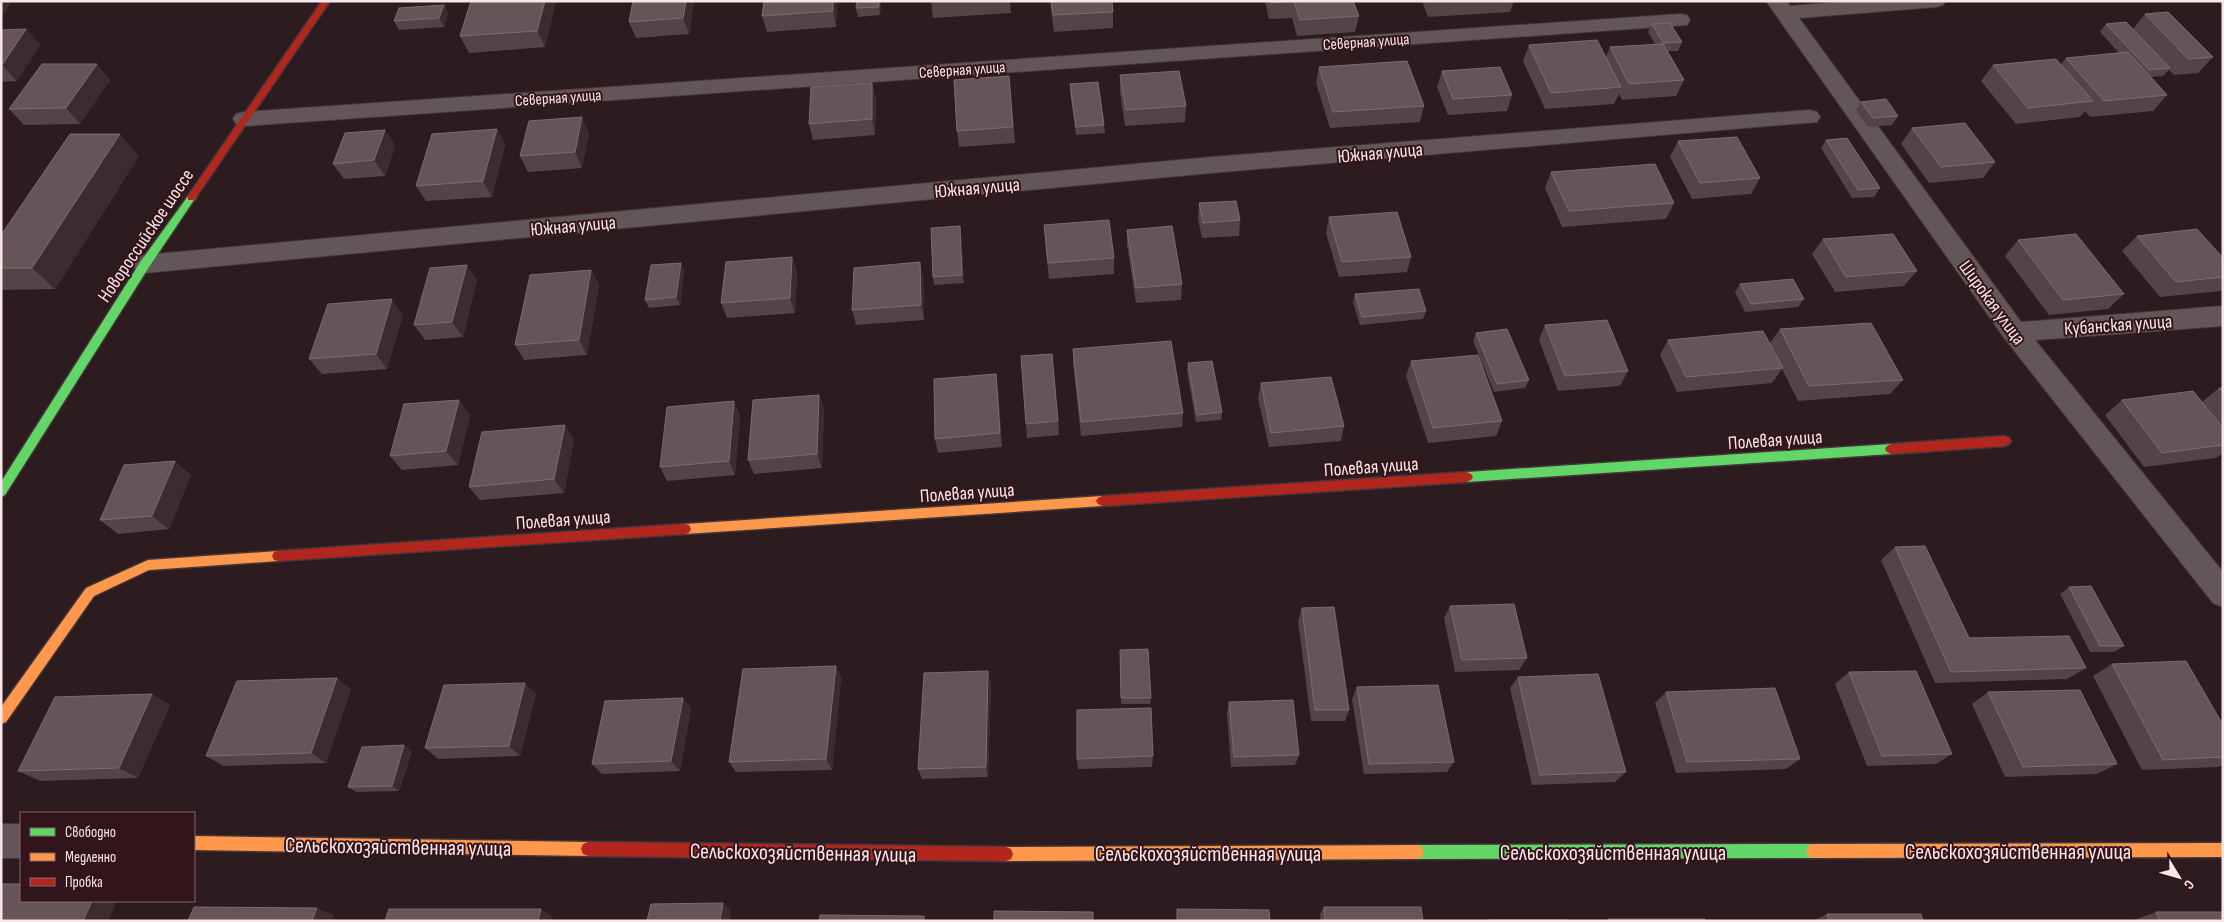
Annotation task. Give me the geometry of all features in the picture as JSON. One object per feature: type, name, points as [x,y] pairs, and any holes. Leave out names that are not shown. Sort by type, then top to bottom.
[{"type":"street","name":"Новороссийское шоссе","points":[[1,492],[145,264],[326,1]]},
{"type":"street","points":[[1780,7],[1936,1]]},
{"type":"street","name":"Широкая улица","points":[[1780,7],[2014,332],[2223,594]]},
{"type":"street","name":"Северная улица","points":[[244,119],[1680,20]]},
{"type":"street","name":"Южная улица","points":[[145,264],[1211,165],[1809,117]]},
{"type":"street","name":"Кубанская улица","points":[[2014,332],[2223,316]]},
{"type":"street","name":"Полевая улица","points":[[1,718],[90,592],[148,565],[2005,441]]},
{"type":"street","points":[[1,841],[20,841]]},
{"type":"street","name":"Сельскохозяйственная улица","points":[[195,843],[931,854],[2223,850]]},
{"type":"building","points":[[471,1],[545,1],[537,31],[460,36]]},
{"type":"building","points":[[633,1],[686,1],[683,18],[629,22]]},
{"type":"building","points":[[764,1],[833,1],[833,11],[762,16]]},
{"type":"building","points":[[857,1],[879,1],[879,7],[856,8]]},
{"type":"building","points":[[1051,1],[1112,1],[1113,12],[1053,15]]},
{"type":"building","points":[[1271,1],[1294,1],[1271,3]]},
{"type":"building","points":[[1294,1],[1353,1],[1359,16],[1300,20]]},
{"type":"building","points":[[444,5],[439,18],[394,21],[399,8]]},
{"type":"building","points":[[2168,12],[2213,57],[2188,59],[2145,14]]},
{"type":"building","points":[[2126,22],[2170,68],[2149,70],[2106,24]]},
{"type":"building","points":[[1670,23],[1682,42],[1663,43],[1652,24]]},
{"type":"building","points":[[26,29],[2,65],[1,65],[1,30]]},
{"type":"building","points":[[1597,40],[1621,87],[1551,93],[1529,45]]},
{"type":"building","points":[[1663,44],[1684,80],[1629,84],[1610,47]]},
{"type":"building","points":[[2128,52],[2167,95],[2104,101],[2066,58]]},
{"type":"building","points":[[2056,59],[2093,101],[2028,108],[1993,65]]},
{"type":"building","points":[[1407,61],[1424,106],[1333,112],[1319,67]]},
{"type":"building","points":[[42,64],[97,64],[66,108],[9,109]]},
{"type":"building","points":[[1500,67],[1512,95],[1453,99],[1442,71]]},
{"type":"building","points":[[1179,71],[1186,106],[1126,110],[1120,75]]},
{"type":"building","points":[[1009,76],[1013,127],[957,131],[954,80]]},
{"type":"building","points":[[1098,82],[1104,125],[1076,127],[1070,84]]},
{"type":"building","points":[[872,83],[872,119],[809,124],[811,87]]},
{"type":"building","points":[[1886,99],[1898,116],[1873,118],[1861,102]]},
{"type":"building","points":[[582,117],[575,152],[520,156],[529,121]]},
{"type":"building","points":[[1965,123],[1995,162],[1941,167],[1912,128]]},
{"type":"building","points":[[497,129],[483,181],[416,186],[432,134]]},
{"type":"building","points":[[385,130],[374,160],[333,164],[345,133]]},
{"type":"building","points":[[70,134],[120,134],[32,268],[1,268],[1,235]]},
{"type":"building","points":[[1737,137],[1760,178],[1700,183],[1678,141]]},
{"type":"building","points":[[1847,138],[1880,188],[1858,190],[1826,140]]},
{"type":"building","points":[[1655,164],[1674,203],[1569,211],[1551,172]]},
{"type":"building","points":[[1236,201],[1240,220],[1203,223],[1199,203]]},
{"type":"building","points":[[1397,212],[1411,257],[1342,262],[1329,217]]},
{"type":"building","points":[[1109,220],[1114,258],[1048,263],[1044,225]]},
{"type":"building","points":[[960,226],[962,275],[933,277],[931,228]]},
{"type":"building","points":[[1172,226],[1182,284],[1136,288],[1127,230]]},
{"type":"building","points":[[2197,229],[2223,258],[2223,277],[2176,282],[2137,236]]},
{"type":"building","points":[[1893,234],[1917,271],[1846,277],[1823,239]]},
{"type":"building","points":[[2076,234],[2124,294],[2063,300],[2018,240]]},
{"type":"building","points":[[792,257],[790,298],[721,303],[726,262]]},
{"type":"building","points":[[920,262],[921,305],[852,310],[854,268]]},
{"type":"building","points":[[681,263],[676,297],[645,300],[651,265]]},
{"type":"building","points":[[467,265],[452,322],[414,325],[430,268]]},
{"type":"building","points":[[591,270],[579,340],[515,345],[530,275]]},
{"type":"building","points":[[1793,279],[1804,299],[1751,304],[1740,284]]},
{"type":"building","points":[[1419,289],[1426,311],[1362,317],[1355,294]]},
{"type":"building","points":[[392,299],[376,354],[309,359],[328,304]]},
{"type":"building","points":[[1607,320],[1628,371],[1565,376],[1545,325]]},
{"type":"building","points":[[1871,323],[1903,380],[1809,386],[1780,329]]},
{"type":"building","points":[[1507,329],[1529,380],[1497,384],[1476,333]]},
{"type":"building","points":[[1763,331],[1783,368],[1686,377],[1668,340]]},
{"type":"building","points":[[1171,341],[1183,413],[1081,422],[1073,349]]},
{"type":"building","points":[[1052,354],[1058,421],[1026,424],[1021,356]]},
{"type":"building","points":[[1478,355],[1502,421],[1433,428],[1411,361]]},
{"type":"building","points":[[1212,361],[1222,412],[1197,415],[1188,363]]},
{"type":"building","points":[[996,374],[1000,433],[935,439],[934,379]]},
{"type":"building","points":[[1331,377],[1344,426],[1271,433],[1261,383]]},
{"type":"building","points":[[2193,391],[2223,428],[2223,445],[2162,453],[2122,400]]},
{"type":"building","points":[[819,395],[817,454],[748,460],[753,400]]},
{"type":"building","points":[[459,400],[446,451],[390,456],[404,404]]},
{"type":"building","points":[[734,401],[729,461],[660,467],[667,407]]},
{"type":"building","points":[[565,425],[554,479],[469,487],[482,432]]},
{"type":"building","points":[[175,461],[152,516],[100,520],[124,465]]},
{"type":"building","points":[[1925,546],[1969,638],[2069,636],[2086,668],[1951,672],[1895,547]]},
{"type":"building","points":[[2091,586],[2124,646],[2100,646],[2069,587]]},
{"type":"building","points":[[1514,604],[1527,658],[1462,660],[1450,606]]},
{"type":"building","points":[[1334,607],[1349,710],[1315,710],[1302,608]]},
{"type":"building","points":[[1148,649],[1151,698],[1121,698],[1120,650]]},
{"type":"building","points":[[2186,661],[2223,725],[2223,757],[2163,760],[2112,664]]},
{"type":"building","points":[[836,666],[826,759],[729,762],[743,669]]},
{"type":"building","points":[[988,671],[986,767],[918,769],[924,673]]},
{"type":"building","points":[[1916,671],[1952,754],[1882,756],[1849,672]]},
{"type":"building","points":[[1598,674],[1626,772],[1540,775],[1518,677]]},
{"type":"building","points":[[337,678],[311,753],[206,756],[237,681]]},
{"type":"building","points":[[525,683],[509,746],[425,748],[444,685]]},
{"type":"building","points":[[1438,685],[1454,762],[1369,764],[1357,687]]},
{"type":"building","points":[[1775,688],[1800,759],[1687,762],[1666,692]]},
{"type":"building","points":[[2080,690],[2117,764],[2023,767],[1988,692]]},
{"type":"building","points":[[152,694],[119,768],[18,771],[55,697]]},
{"type":"building","points":[[683,698],[671,761],[592,764],[605,701]]},
{"type":"building","points":[[1293,700],[1299,755],[1234,757],[1229,702]]},
{"type":"building","points":[[1151,708],[1153,756],[1077,759],[1077,710]]},
{"type":"building","points":[[404,745],[392,786],[348,787],[362,747]]},
{"type":"building","points":[[1,884],[20,884],[20,902],[92,902],[83,921],[1,921]]},
{"type":"building","points":[[723,903],[720,921],[647,921],[651,904]]},
{"type":"building","points":[[194,907],[317,908],[312,921],[188,921]]},
{"type":"building","points":[[1324,907],[1421,907],[1423,921],[1325,921]]},
{"type":"building","points":[[389,909],[541,909],[538,921],[385,921]]},
{"type":"building","points":[[1177,909],[1269,910],[1270,921],[1177,921]]},
{"type":"building","points":[[994,911],[1093,912],[1093,921],[994,921]]},
{"type":"building","points":[[2156,912],[2223,912],[2223,921],[2160,921]]},
{"type":"building","points":[[1827,914],[1921,914],[1923,921],[1829,921]]},
{"type":"building","points":[[820,915],[924,916],[924,921],[819,921]]},
{"type":"building","points":[[1608,919],[1705,919],[1705,921],[1609,921]]},
{"type":"building","points":[[1567,920],[1567,921],[1489,921]]},
{"type":"traffic: fast","points":[[1,492],[145,264],[191,198]]},
{"type":"traffic: fast","points":[[1467,477],[1891,449]]},
{"type":"traffic: fast","points":[[1417,852],[1813,851]]},
{"type":"traffic: slow","points":[[685,529],[1102,501]]},
{"type":"traffic: slow","points":[[1,718],[90,592],[148,565],[278,556]]},
{"type":"traffic: slow","points":[[195,843],[588,849]]},
{"type":"traffic: slow","points":[[1813,851],[2223,850]]},
{"type":"traffic: slow","points":[[1006,854],[1417,852]]},
{"type":"traffic: jam","points":[[191,198],[326,1]]},
{"type":"traffic: jam","points":[[1891,449],[2005,441]]},
{"type":"traffic: jam","points":[[1102,501],[1467,477]]},
{"type":"traffic: jam","points":[[278,556],[685,529]]},
{"type":"traffic: jam","points":[[588,849],[1006,854]]}]
